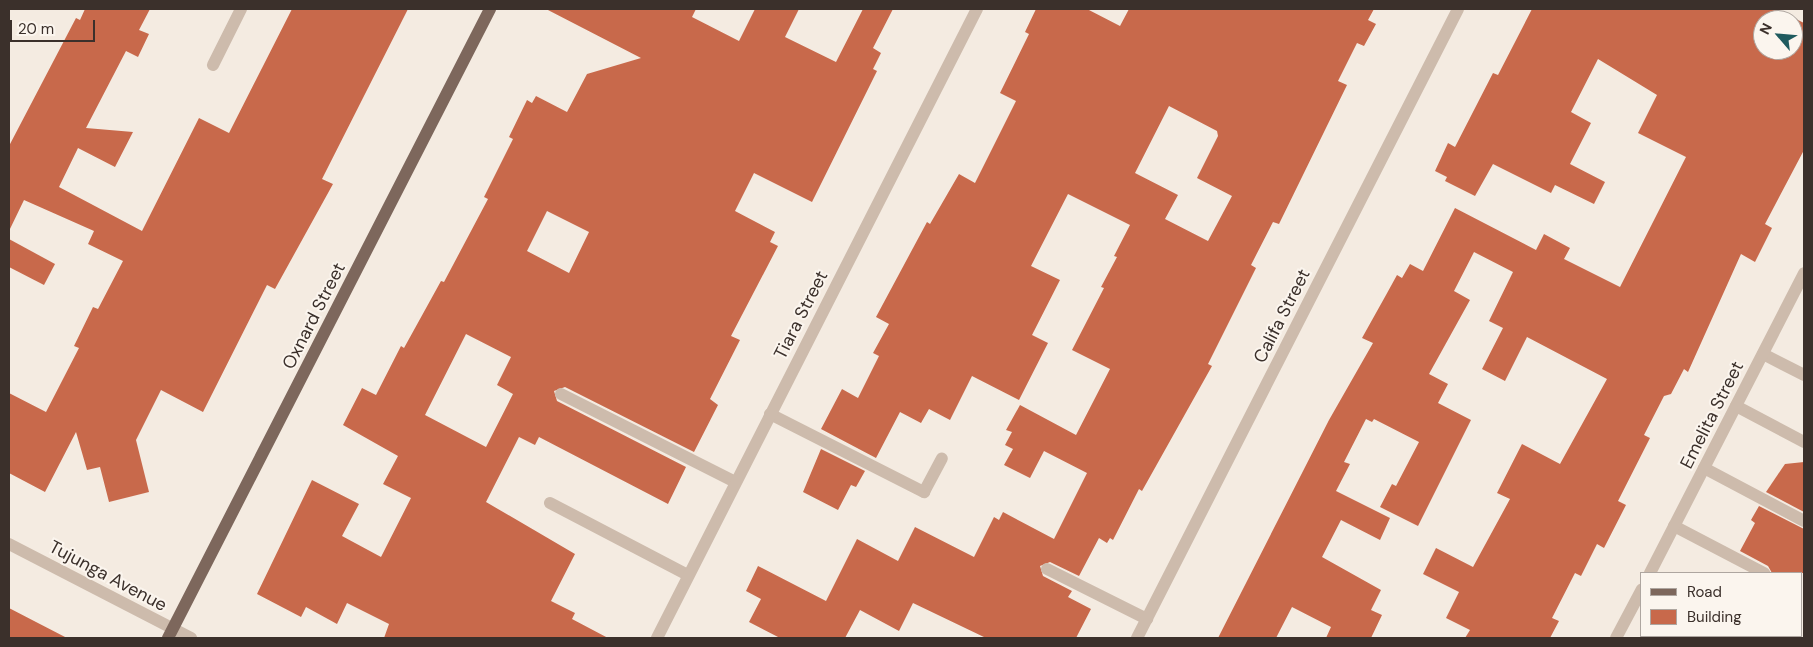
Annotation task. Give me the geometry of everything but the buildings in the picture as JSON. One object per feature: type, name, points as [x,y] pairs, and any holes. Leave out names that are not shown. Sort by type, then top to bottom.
[{"type":"main road","name":"Oxnard Street","points":[[170,634],[490,9]]},
{"type":"street","points":[[213,64],[241,9]]},
{"type":"street","name":"Tiara Street","points":[[657,638],[977,9]]},
{"type":"street","name":"Califa Street","points":[[1137,638],[1458,9]]},
{"type":"street","name":"Emelita Street","points":[[1651,572],[1804,273]]},
{"type":"street","points":[[1763,354],[1804,375]]},
{"type":"street","points":[[561,394],[735,482]]},
{"type":"street","points":[[1736,406],[1804,442]]},
{"type":"street","points":[[770,414],[924,492],[942,458]]},
{"type":"street","points":[[1704,468],[1804,522]]},
{"type":"street","points":[[550,503],[688,575]]},
{"type":"street","points":[[1674,526],[1762,572]]},
{"type":"street","name":"Tujunga Avenue","points":[[9,544],[170,634],[191,638]]},
{"type":"street","points":[[1046,568],[1147,619]]},
{"type":"street","points":[[1616,638],[1640,593]]}]
